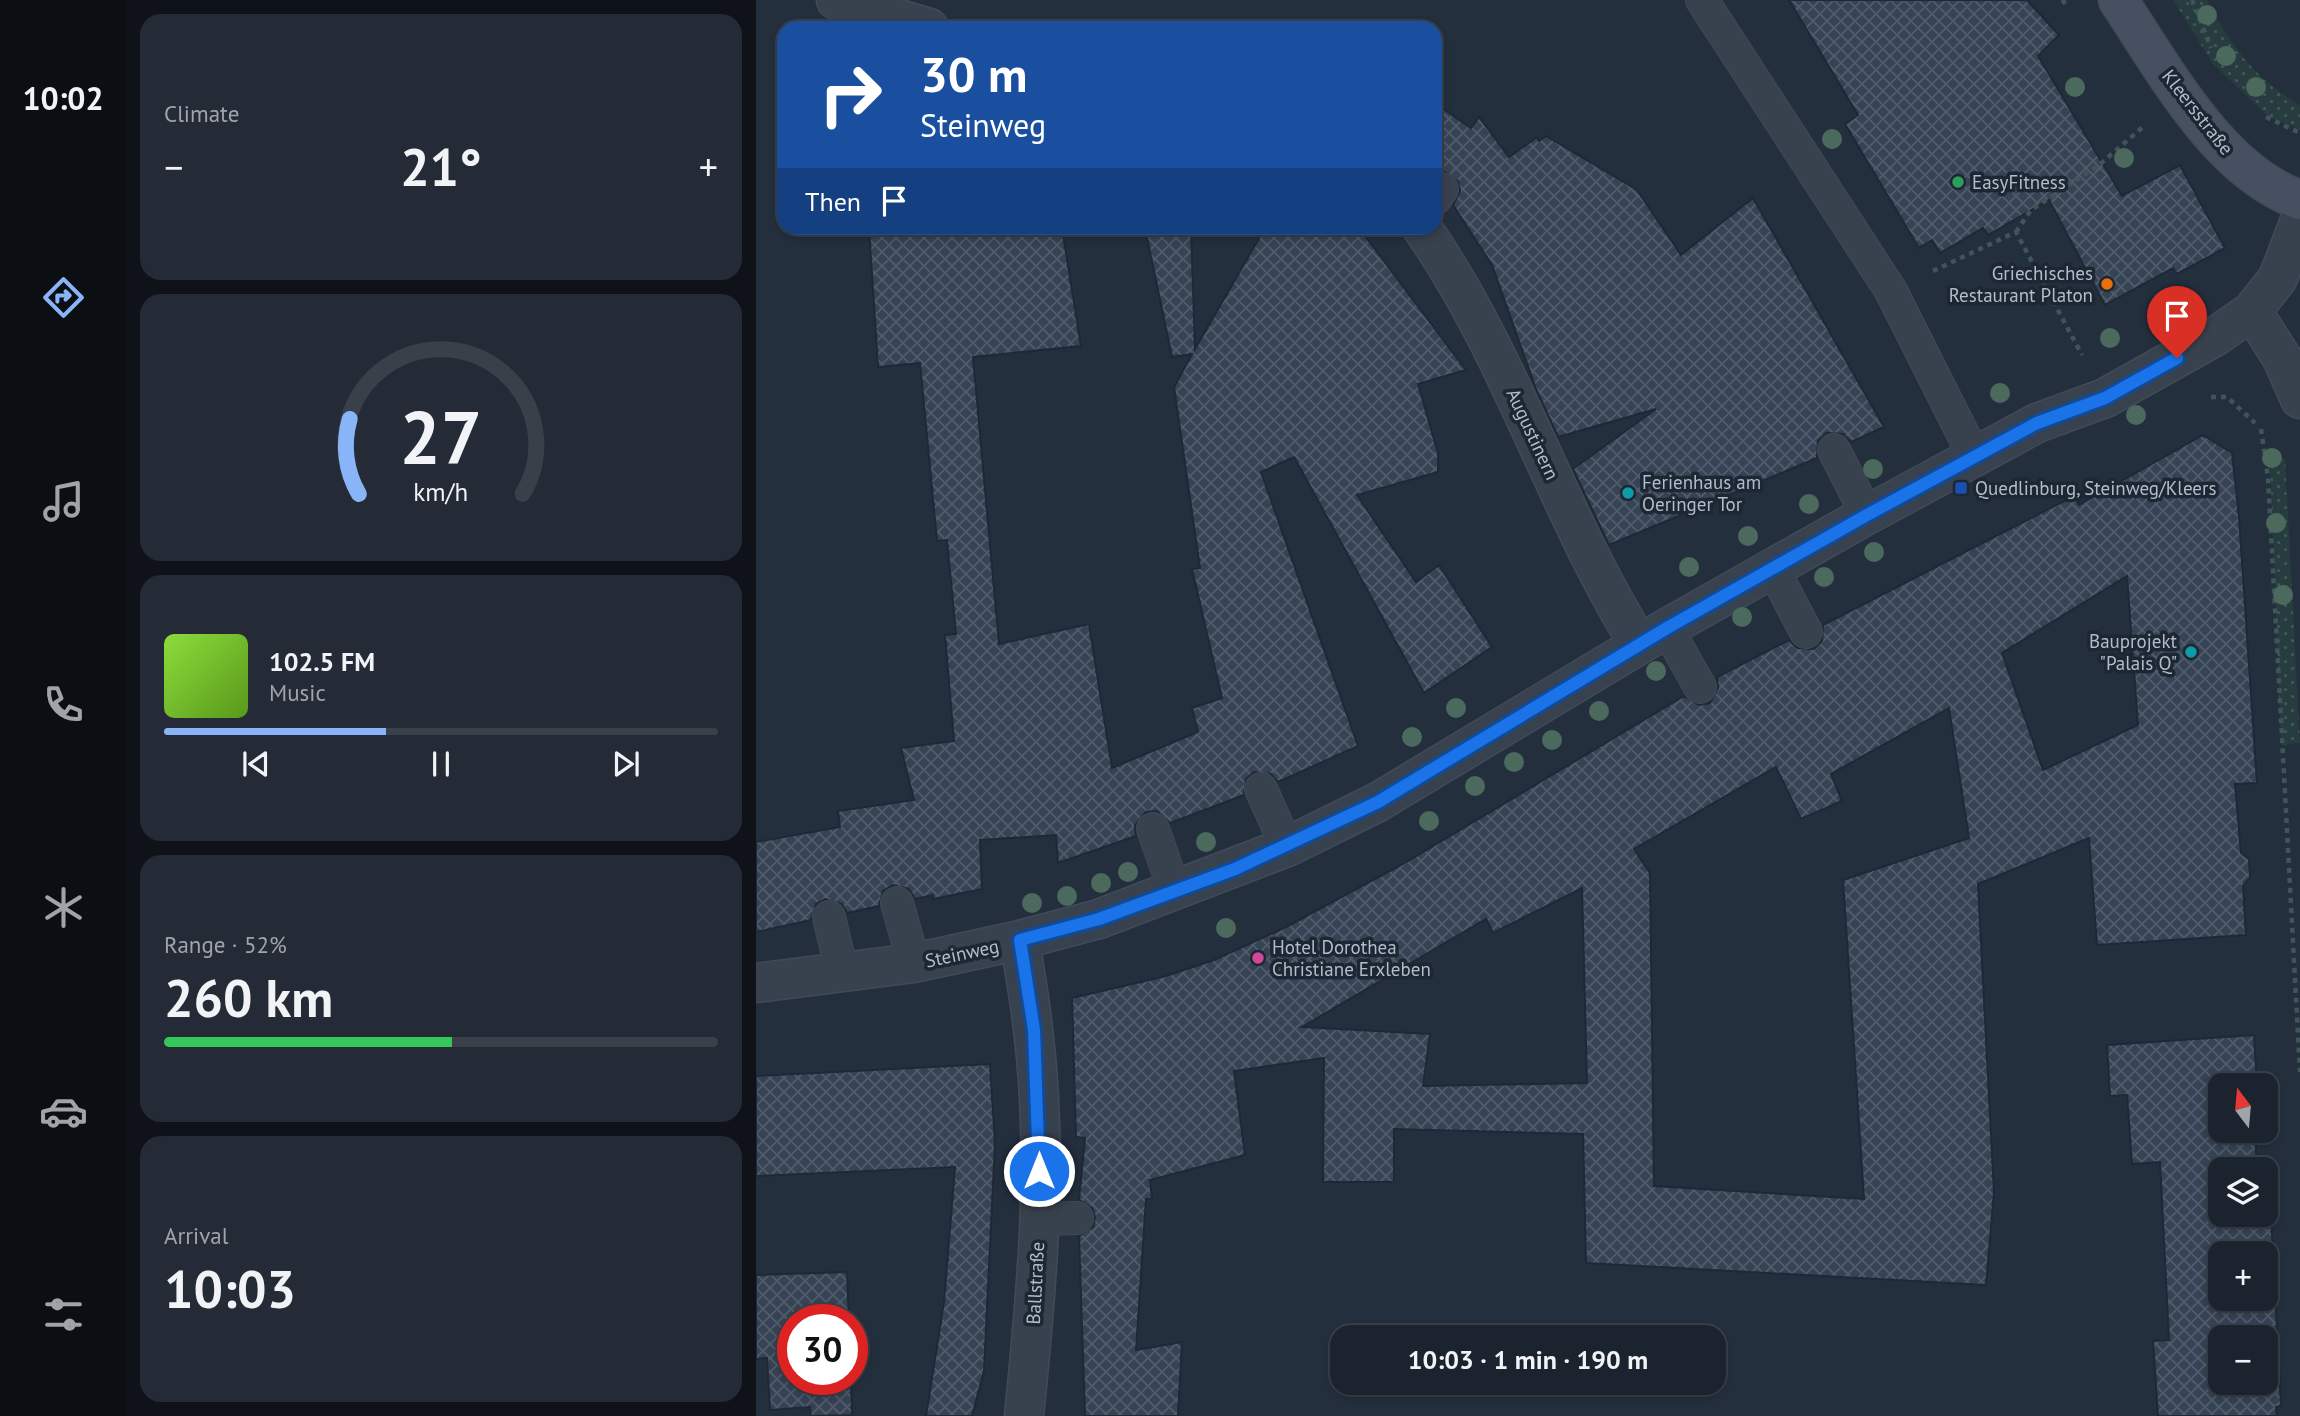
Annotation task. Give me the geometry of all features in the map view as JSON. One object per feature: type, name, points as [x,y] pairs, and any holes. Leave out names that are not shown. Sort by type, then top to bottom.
[{"type":"main road","name":"Kleersstraße","points":[[2118,0],[2222,147],[2262,183],[2300,200]]},
{"type":"street","points":[[836,0],[906,21]]},
{"type":"street","name":"Steinweg","points":[[756,983],[914,963],[1020,940],[1099,919],[1287,847],[1378,802],[1653,636],[1974,456],[2037,423],[2105,398],[2216,336],[2252,311],[2278,278],[2300,220]]},
{"type":"street","name":"Augustinern","points":[[1426,235],[1481,322],[1603,586],[1653,636]]},
{"type":"street","points":[[2252,311],[2282,358],[2300,399]]},
{"type":"street","name":"Ballstraße","points":[[1020,940],[1034,1030],[1039,1122],[1039,1219],[1024,1416]]},
{"type":"lane","points":[[1702,0],[1891,291],[1974,456]]},
{"type":"lane","points":[[1834,450],[1867,515]]},
{"type":"lane","points":[[1773,569],[1806,632]]},
{"type":"lane","points":[[1653,636],[1700,687]]},
{"type":"lane","points":[[1261,789],[1287,847]]},
{"type":"lane","points":[[1153,829],[1175,892]]},
{"type":"lane","points":[[897,903],[914,963]]},
{"type":"lane","points":[[829,916],[842,972]]},
{"type":"lane","points":[[1039,1219],[1077,1218]]},
{"type":"path","points":[[2192,0],[2211,49]]},
{"type":"path","points":[[1891,291],[2016,232],[2031,210],[2098,166],[2183,94]]},
{"type":"path","points":[[2260,112],[2300,133]]},
{"type":"path","points":[[2016,232],[2105,398]]},
{"type":"path","points":[[2201,396],[2227,397],[2261,428],[2263,440],[2268,478],[2300,1072]]},
{"type":"green space","points":[[2173,0],[2207,0],[2245,60],[2270,84],[2300,105],[2300,129],[2269,117],[2213,64]]},
{"type":"green space","points":[[2285,458],[2300,743],[2281,745],[2270,460]]},
{"type":"building","points":[[1789,0],[2027,0],[2059,35],[2038,56],[2122,196],[2180,165],[2225,248],[2177,274],[2173,268],[2105,305],[2049,200],[1988,235],[1983,228],[1940,253],[1932,240],[1919,248],[1845,124],[1858,115]]},
{"type":"building","points":[[1442,108],[1471,128],[1479,117],[1509,157],[1537,137],[1539,141],[1546,136],[1637,190],[1681,255],[1753,198],[1884,427],[1851,442],[1843,434],[1826,433],[1818,441],[1817,458],[1609,545],[1573,469],[1656,409],[1558,437],[1536,389],[1492,265],[1453,205],[1460,191],[1458,181],[1444,171]]},
{"type":"building","points":[[869,235],[1063,235],[1081,346],[973,357],[999,644],[1089,624],[1112,768],[1198,732],[1192,708],[1222,698],[1192,569],[1200,568],[1174,387],[1192,354],[1172,357],[1146,235],[1191,235],[1195,349],[1261,235],[1364,235],[1466,370],[1418,384],[1438,453],[1438,472],[1357,495],[1416,582],[1439,565],[1492,647],[1424,693],[1294,457],[1261,472],[1358,746],[1278,782],[1271,774],[1254,772],[1246,779],[1244,795],[1170,823],[1157,811],[1146,812],[1135,825],[1136,836],[1058,863],[1056,835],[980,840],[982,889],[933,899],[933,895],[915,899],[909,889],[893,885],[883,891],[879,906],[847,913],[842,904],[825,899],[816,904],[811,920],[756,932],[756,842],[840,827],[838,811],[914,800],[901,748],[954,741],[945,635],[956,634],[947,540],[937,541],[920,363],[878,367]]},
{"type":"building","points":[[2203,435],[2232,453],[2239,517],[2257,783],[2235,784],[2241,853],[2249,859],[2250,877],[2243,886],[2246,935],[2097,945],[2089,838],[1978,884],[1994,1192],[1986,1285],[1586,1263],[1583,1134],[1394,1129],[1394,1182],[1323,1182],[1324,1058],[1234,1071],[1245,1155],[1150,1180],[1152,1199],[1146,1199],[1136,1350],[1182,1342],[1178,1416],[1085,1416],[1079,1236],[1093,1227],[1095,1217],[1092,1208],[1079,1200],[1085,1138],[1076,1137],[1072,998],[1166,976],[1214,960],[1286,927],[1403,864],[1684,696],[1699,705],[1710,703],[1718,688],[1717,677],[1789,640],[1797,648],[1814,649],[1822,641],[1823,625],[2074,496],[2079,505]],"holes":[[[2127,576],[2138,725],[2043,770],[2002,653]],[[1949,708],[1969,838],[1843,880],[1864,1199],[1654,1186],[1650,873],[1634,849],[1776,767],[1801,819],[1842,801],[1831,774]],[[1582,888],[1587,1083],[1423,1086],[1430,1034],[1302,1027],[1486,919],[1493,933]]]},
{"type":"building","points":[[2254,1035],[2256,1073],[2208,1073],[2208,1143],[2256,1143],[2256,1157],[2208,1157],[2208,1227],[2272,1227],[2272,1241],[2208,1241],[2208,1311],[2276,1311],[2277,1325],[2208,1325],[2208,1395],[2278,1395],[2278,1349],[2281,1406],[2276,1407],[2277,1416],[2158,1416],[2153,1341],[2169,1340],[2160,1162],[2132,1164],[2127,1095],[2110,1096],[2107,1045]]},
{"type":"building","points":[[990,1064],[995,1143],[984,1371],[972,1416],[926,1416],[944,1302],[955,1167],[756,1176],[756,1076]]},
{"type":"building","points":[[847,1272],[848,1304],[777,1304],[777,1395],[851,1395],[852,1415],[811,1416],[810,1407],[770,1410],[767,1358],[756,1359],[756,1275]]},
{"type":"place","name":"EasyFitness","points":[[1958,182]]},
{"type":"place","name":"Griechisches Restaurant Platon","points":[[2107,284]]},
{"type":"place","name":"Quedlinburg, Steinweg/Kleers","points":[[1961,488]]},
{"type":"place","name":"Ferienhaus am Oeringer Tor","points":[[1628,493]]},
{"type":"place","name":"Bauprojekt \"Palais Q\"","points":[[2191,652]]},
{"type":"place","name":"Hotel Dorothea Christiane Erxleben","points":[[1258,958]]},
{"type":"route","points":[[1039,1171],[1034,1030],[1020,940],[1099,919],[1235,869],[1287,847],[1378,802],[1667,628],[1867,515],[2037,423],[2105,398],[2177,358]]}]
